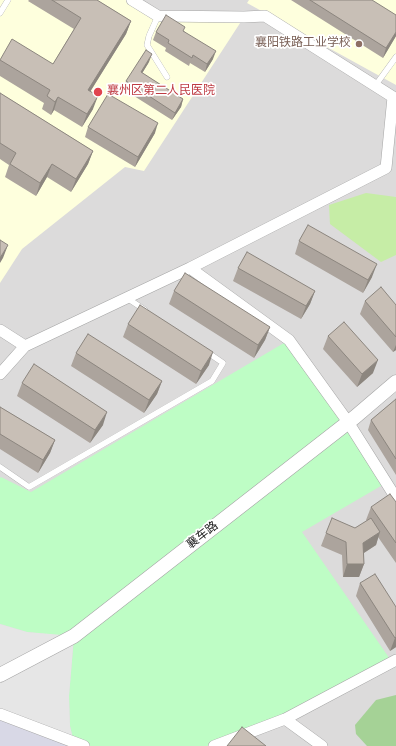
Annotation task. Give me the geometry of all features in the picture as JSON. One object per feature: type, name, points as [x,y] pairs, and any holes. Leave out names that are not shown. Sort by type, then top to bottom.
[{"type":"street","points":[[0,374],[25,346],[190,268],[386,168],[393,97],[264,16],[158,16],[132,0]]},
{"type":"street","points":[[190,268],[289,340],[348,422],[396,498]]},
{"type":"street","points":[[0,330],[25,346]]},
{"type":"street","name":"襄车路","points":[[0,674],[74,636],[348,422],[396,382]]},
{"type":"street","points":[[214,746],[285,719],[396,660]]},
{"type":"street","points":[[0,714],[84,746]]},
{"type":"street","points":[[285,719],[322,746]]},
{"type":"lane","points":[[0,13],[8,0]]},
{"type":"lane","points":[[158,16],[149,36],[147,45],[167,77]]},
{"type":"lane","points":[[375,86],[396,57]]},
{"type":"lane","points":[[127,298],[152,316]]},
{"type":"lane","points":[[0,467],[28,487],[212,381],[223,363],[204,350]]},
{"type":"shaded area","points":[[0,0],[396,0],[396,746],[0,746]]},
{"type":"shaded area","name":"襄州区第二人民医院","points":[[0,0],[132,0],[158,16],[244,17],[144,171],[125,167],[22,249],[0,283]]},
{"type":"shaded area","name":"襄阳铁路工业学校","points":[[249,0],[396,0],[396,85],[247,3]]},
{"type":"shaded area","points":[[0,624],[27,632],[74,636],[69,696],[70,726],[74,743],[0,714]]},
{"type":"shaded area","points":[[0,714],[84,746],[0,746]]},
{"type":"green space","points":[[366,193],[396,197],[396,255],[381,262],[330,224],[329,205]]},
{"type":"green space","points":[[289,340],[386,483],[302,532],[392,662],[285,719],[214,746],[84,746],[74,743],[70,726],[69,696],[74,637],[27,632],[0,624],[0,478],[1,477],[31,492]]},
{"type":"green space","points":[[396,695],[396,746],[367,746],[356,734],[355,725],[376,700]]},
{"type":"building","points":[[52,0],[97,0],[131,21],[88,90],[98,96],[87,114],[58,97],[55,102],[47,96],[50,90],[0,60],[12,39],[53,64],[81,18]]},
{"type":"building","points":[[310,0],[372,0],[396,15],[396,32],[386,48]]},
{"type":"building","points":[[166,15],[185,27],[183,31],[216,51],[207,64],[193,55],[192,58],[168,43],[169,40],[156,32]]},
{"type":"building","points":[[146,50],[152,54],[141,72],[183,99],[175,113],[126,81]]},
{"type":"building","points":[[0,93],[93,151],[76,179],[52,164],[40,183],[10,164],[16,153],[0,143]]},
{"type":"building","points":[[108,94],[158,123],[138,157],[88,127]]},
{"type":"building","points":[[308,225],[377,264],[368,280],[299,241]]},
{"type":"building","points":[[0,240],[8,245],[0,258]]},
{"type":"building","points":[[247,252],[315,291],[306,306],[238,268]]},
{"type":"building","points":[[185,273],[270,327],[258,345],[174,291]]},
{"type":"building","points":[[381,287],[396,305],[396,337],[365,301]]},
{"type":"building","points":[[140,305],[213,352],[201,371],[128,324]]},
{"type":"building","points":[[344,322],[378,360],[362,374],[328,336]]},
{"type":"building","points":[[88,334],[162,381],[149,400],[76,353]]},
{"type":"building","points":[[34,364],[107,412],[95,430],[22,383]]},
{"type":"building","points":[[396,399],[396,459],[371,420]]},
{"type":"building","points":[[0,407],[55,440],[43,460],[0,434]]},
{"type":"building","points":[[390,494],[396,502],[396,543],[371,507]]},
{"type":"building","points":[[332,518],[355,528],[371,518],[380,532],[363,543],[364,564],[347,564],[346,542],[326,533]]},
{"type":"building","points":[[375,574],[396,607],[395,638],[360,583]]},
{"type":"building","points":[[242,727],[266,746],[227,746]]},
{"type":"place","name":"襄阳铁路工业学校","points":[[359,44]]},
{"type":"place","name":"襄州区第二人民医院","points":[[98,92]]}]
